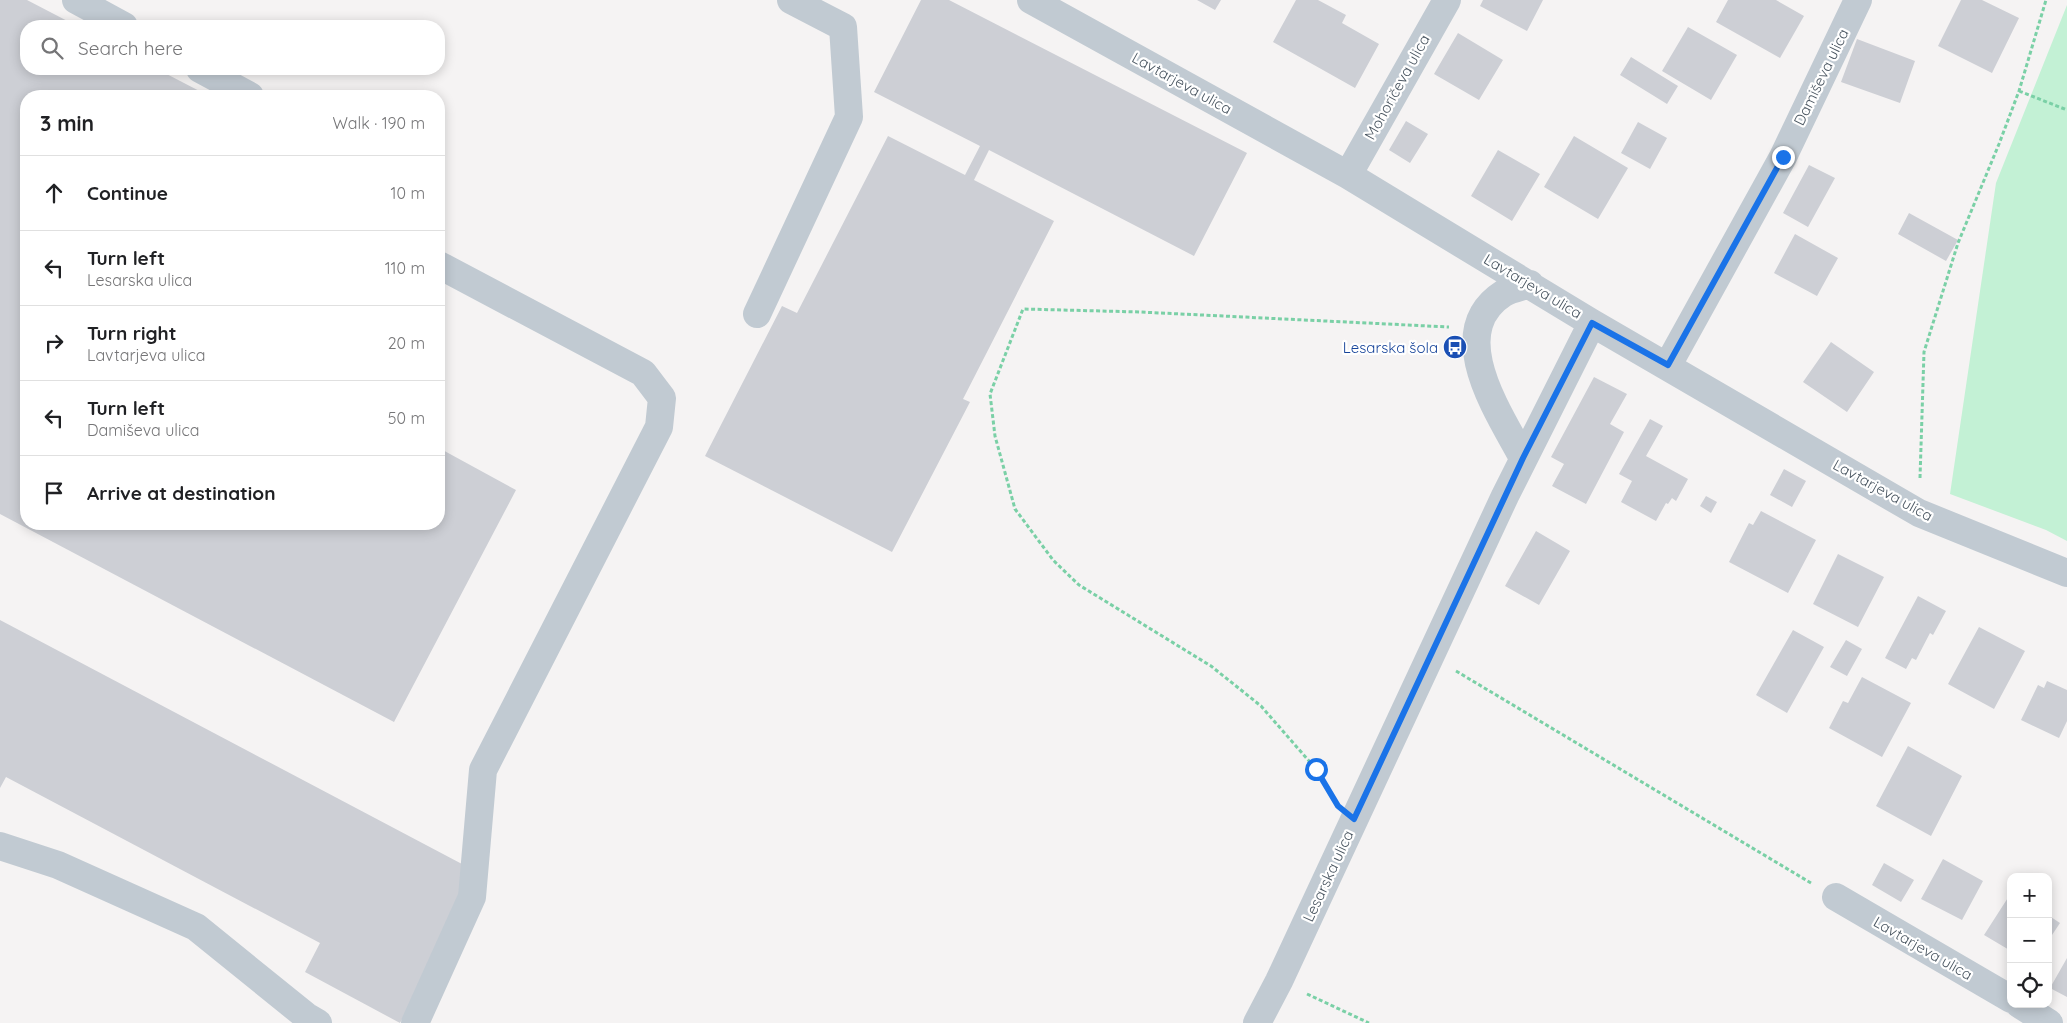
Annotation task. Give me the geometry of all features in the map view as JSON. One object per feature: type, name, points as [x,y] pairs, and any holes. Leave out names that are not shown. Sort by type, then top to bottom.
[{"type":"street","points":[[76,0],[113,20]]},
{"type":"street","points":[[757,314],[849,118],[843,27],[791,0]]},
{"type":"street","name":"Lavtarjeva ulica","points":[[1031,0],[1348,174],[1592,323],[1668,365],[1919,513],[2067,573]]},
{"type":"street","name":"Mohoričeva ulica","points":[[1348,174],[1447,0]]},
{"type":"street","name":"Damiševa ulica","points":[[1668,365],[1783,157],[1858,0]]},
{"type":"street","points":[[211,75],[239,90]]},
{"type":"street","points":[[415,1023],[472,897],[483,770],[659,427],[662,398],[643,373],[445,268]]},
{"type":"street","points":[[1523,458],[1489,393],[1483,377],[1476,345],[1477,328],[1491,304],[1505,292],[1530,284]]},
{"type":"street","name":"Lesarska ulica","points":[[1257,1023],[1279,981],[1523,458],[1592,323]]},
{"type":"street","points":[[0,846],[58,865],[196,927],[306,1016],[318,1023]]},
{"type":"street","name":"Lavtarjeva ulica","points":[[1836,897],[2007,997]]},
{"type":"street","points":[[2025,1008],[2049,1023]]},
{"type":"path","points":[[1919,513],[1924,352],[1958,243],[2000,144],[2046,0]]},
{"type":"path","points":[[2018,91],[2067,110]]},
{"type":"path","points":[[1354,819],[1338,806],[1316,769],[1261,706],[1211,666],[1080,586],[1053,560],[1015,509],[995,436],[990,394],[1023,309],[1140,312],[1477,328]]},
{"type":"path","points":[[1430,656],[1836,897]]},
{"type":"path","points":[[1279,981],[1369,1023]]},
{"type":"green space","points":[[2067,5],[2067,541],[2046,530],[1950,494],[1996,183]]},
{"type":"building","points":[[0,0],[27,0],[65,20],[20,20],[20,75],[169,75],[197,90],[20,90],[20,525],[0,514]]},
{"type":"building","points":[[921,0],[949,0],[1247,153],[1194,256],[989,150],[974,180],[1054,221],[963,399],[970,402],[892,552],[705,456],[782,306],[797,313],[888,136],[965,175],[980,146],[874,92]]},
{"type":"building","points":[[1197,0],[1221,0],[1215,10]]},
{"type":"building","points":[[1296,0],[1318,0],[1346,15],[1342,23],[1379,44],[1355,88],[1273,42]]},
{"type":"building","points":[[1483,0],[1543,0],[1527,31],[1480,6]]},
{"type":"building","points":[[1728,0],[1776,0],[1804,16],[1780,58],[1716,22]]},
{"type":"building","points":[[1961,0],[1982,0],[2019,18],[1992,73],[1938,46]]},
{"type":"building","points":[[1688,27],[1737,55],[1711,100],[1662,71]]},
{"type":"building","points":[[1458,33],[1503,60],[1479,100],[1434,74]]},
{"type":"building","points":[[1857,39],[1915,61],[1900,103],[1841,82]]},
{"type":"building","points":[[1631,57],[1678,86],[1667,104],[1620,75]]},
{"type":"building","points":[[1406,121],[1428,134],[1410,163],[1389,150]]},
{"type":"building","points":[[1638,122],[1667,138],[1650,169],[1621,153]]},
{"type":"building","points":[[1574,136],[1628,168],[1598,219],[1544,187]]},
{"type":"building","points":[[1498,150],[1540,174],[1512,221],[1471,196]]},
{"type":"building","points":[[1809,165],[1835,178],[1808,227],[1783,213]]},
{"type":"building","points":[[1909,213],[1958,240],[1946,261],[1898,234]]},
{"type":"building","points":[[1795,234],[1838,258],[1817,296],[1774,273]]},
{"type":"building","points":[[1831,342],[1874,372],[1847,412],[1803,382]]},
{"type":"building","points":[[1594,377],[1627,394],[1610,424],[1624,432],[1586,504],[1552,486],[1564,464],[1551,457]]},
{"type":"building","points":[[1650,419],[1663,426],[1646,456],[1688,479],[1676,501],[1672,498],[1668,504],[1666,503],[1656,521],[1621,502],[1632,481],[1619,474]]},
{"type":"building","points":[[445,451],[516,490],[394,722],[30,530],[445,530]]},
{"type":"building","points":[[1784,469],[1806,481],[1792,507],[1770,495]]},
{"type":"building","points":[[1706,496],[1717,502],[1711,513],[1700,506]]},
{"type":"building","points":[[1761,511],[1816,540],[1788,593],[1729,562],[1749,523],[1753,525]]},
{"type":"building","points":[[1536,531],[1570,551],[1539,605],[1505,586]]},
{"type":"building","points":[[1838,554],[1884,577],[1858,627],[1813,604]]},
{"type":"building","points":[[1918,596],[1946,611],[1933,635],[1930,633],[1916,660],[1912,658],[1906,669],[1885,658]]},
{"type":"building","points":[[0,620],[479,873],[400,1023],[305,972],[320,943],[6,777],[0,788]]},
{"type":"building","points":[[1979,627],[2025,651],[1994,709],[1948,684]]},
{"type":"building","points":[[1793,630],[1824,647],[1787,713],[1756,695]]},
{"type":"building","points":[[1846,640],[1862,649],[1847,676],[1830,667]]},
{"type":"building","points":[[1862,677],[1911,703],[1882,757],[1829,728],[1843,701],[1848,703]]},
{"type":"building","points":[[2047,681],[2067,690],[2067,721],[2059,738],[2021,720],[2038,685],[2044,688]]},
{"type":"building","points":[[1908,746],[1962,776],[1931,836],[1876,806]]},
{"type":"building","points":[[1943,859],[1983,881],[1962,920],[1921,899]]},
{"type":"building","points":[[1884,863],[1914,880],[1901,902],[1872,885]]},
{"type":"building","points":[[2007,899],[2007,949],[1984,935]]},
{"type":"building","points":[[2052,918],[2060,923],[2052,935]]},
{"type":"building","points":[[2067,958],[2067,997],[2052,989],[2052,984]]},
{"type":"place","name":"Lesarska šola","points":[[1455,347]]},
{"type":"route","points":[[1316,769],[1338,806],[1354,819],[1523,458],[1592,323],[1668,365],[1783,157]]}]
